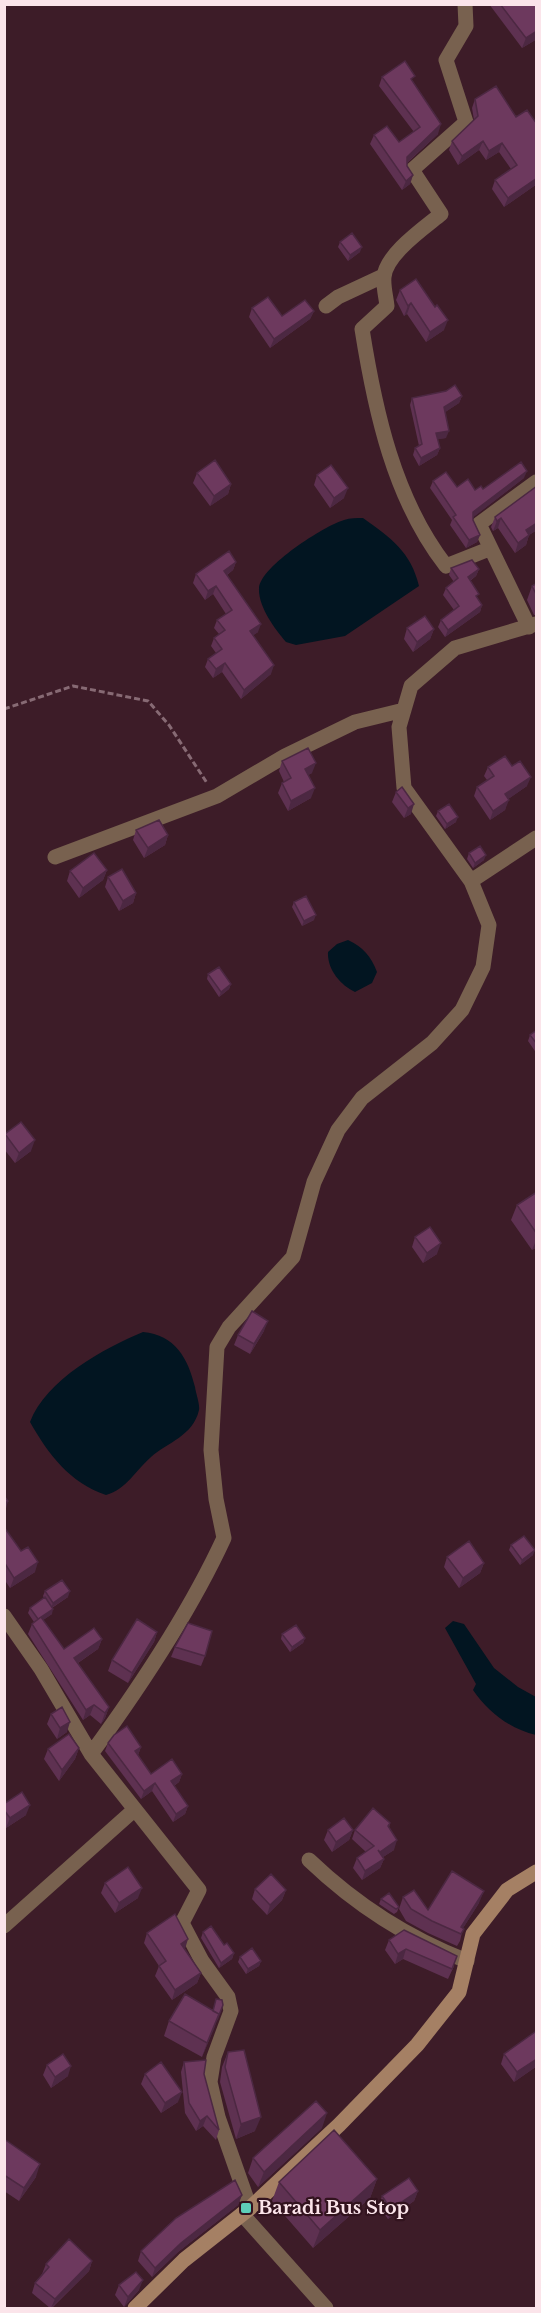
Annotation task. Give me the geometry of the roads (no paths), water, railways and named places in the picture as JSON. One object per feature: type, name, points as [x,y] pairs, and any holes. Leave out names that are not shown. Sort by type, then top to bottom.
[{"type":"main road","points":[[135,2308],[184,2260],[246,2211],[339,2125],[417,2045],[459,1992],[473,1934],[507,1890],[537,1872]]},
{"type":"street","points":[[326,306],[339,297],[383,276],[395,255],[410,238],[441,214],[412,170],[466,122],[446,60],[466,26],[465,4]]},
{"type":"street","points":[[383,276],[387,306],[362,329],[371,383],[383,428],[410,507],[431,546],[446,566],[489,549]]},
{"type":"street","points":[[91,1754],[123,1710],[169,1636],[224,1538],[216,1499],[212,1450],[218,1347],[229,1327],[293,1257],[314,1182],[338,1130],[362,1098],[432,1043],[462,1010],[483,967],[489,925],[471,881],[404,788],[399,727],[411,686],[455,648],[533,625],[489,549],[479,524],[537,482]]},
{"type":"street","points":[[55,857],[217,796],[285,756],[355,722],[404,710]]},
{"type":"street","points":[[471,881],[537,838]]},
{"type":"street","points":[[4,1616],[41,1669],[91,1754],[199,1890],[182,1923],[202,1961],[228,1997],[231,2012],[214,2057],[210,2082],[246,2211],[326,2308]]},
{"type":"street","points":[[4,1926],[134,1810]]},
{"type":"street","points":[[309,1860],[365,1909],[445,1953],[467,1961]]},
{"type":"water","points":[[363,518],[391,539],[405,555],[419,586],[345,636],[296,645],[286,642],[272,624],[261,603],[259,588],[262,579],[282,558],[309,538],[344,520]]},
{"type":"water","points":[[348,940],[366,953],[377,972],[372,983],[355,992],[336,976],[328,958],[328,952],[337,944]]},
{"type":"water","points":[[143,1332],[154,1334],[172,1343],[184,1358],[192,1376],[199,1410],[196,1419],[186,1432],[151,1457],[120,1488],[106,1495],[81,1483],[61,1466],[44,1445],[30,1422],[49,1392],[78,1367],[94,1356]]},
{"type":"water","points":[[453,1621],[464,1624],[494,1668],[518,1687],[536,1697],[536,1735],[517,1729],[500,1718],[473,1690],[476,1684],[445,1628]]},
{"type":"place","name":"Baradi Bus Stop","points":[[246,2208]]}]
